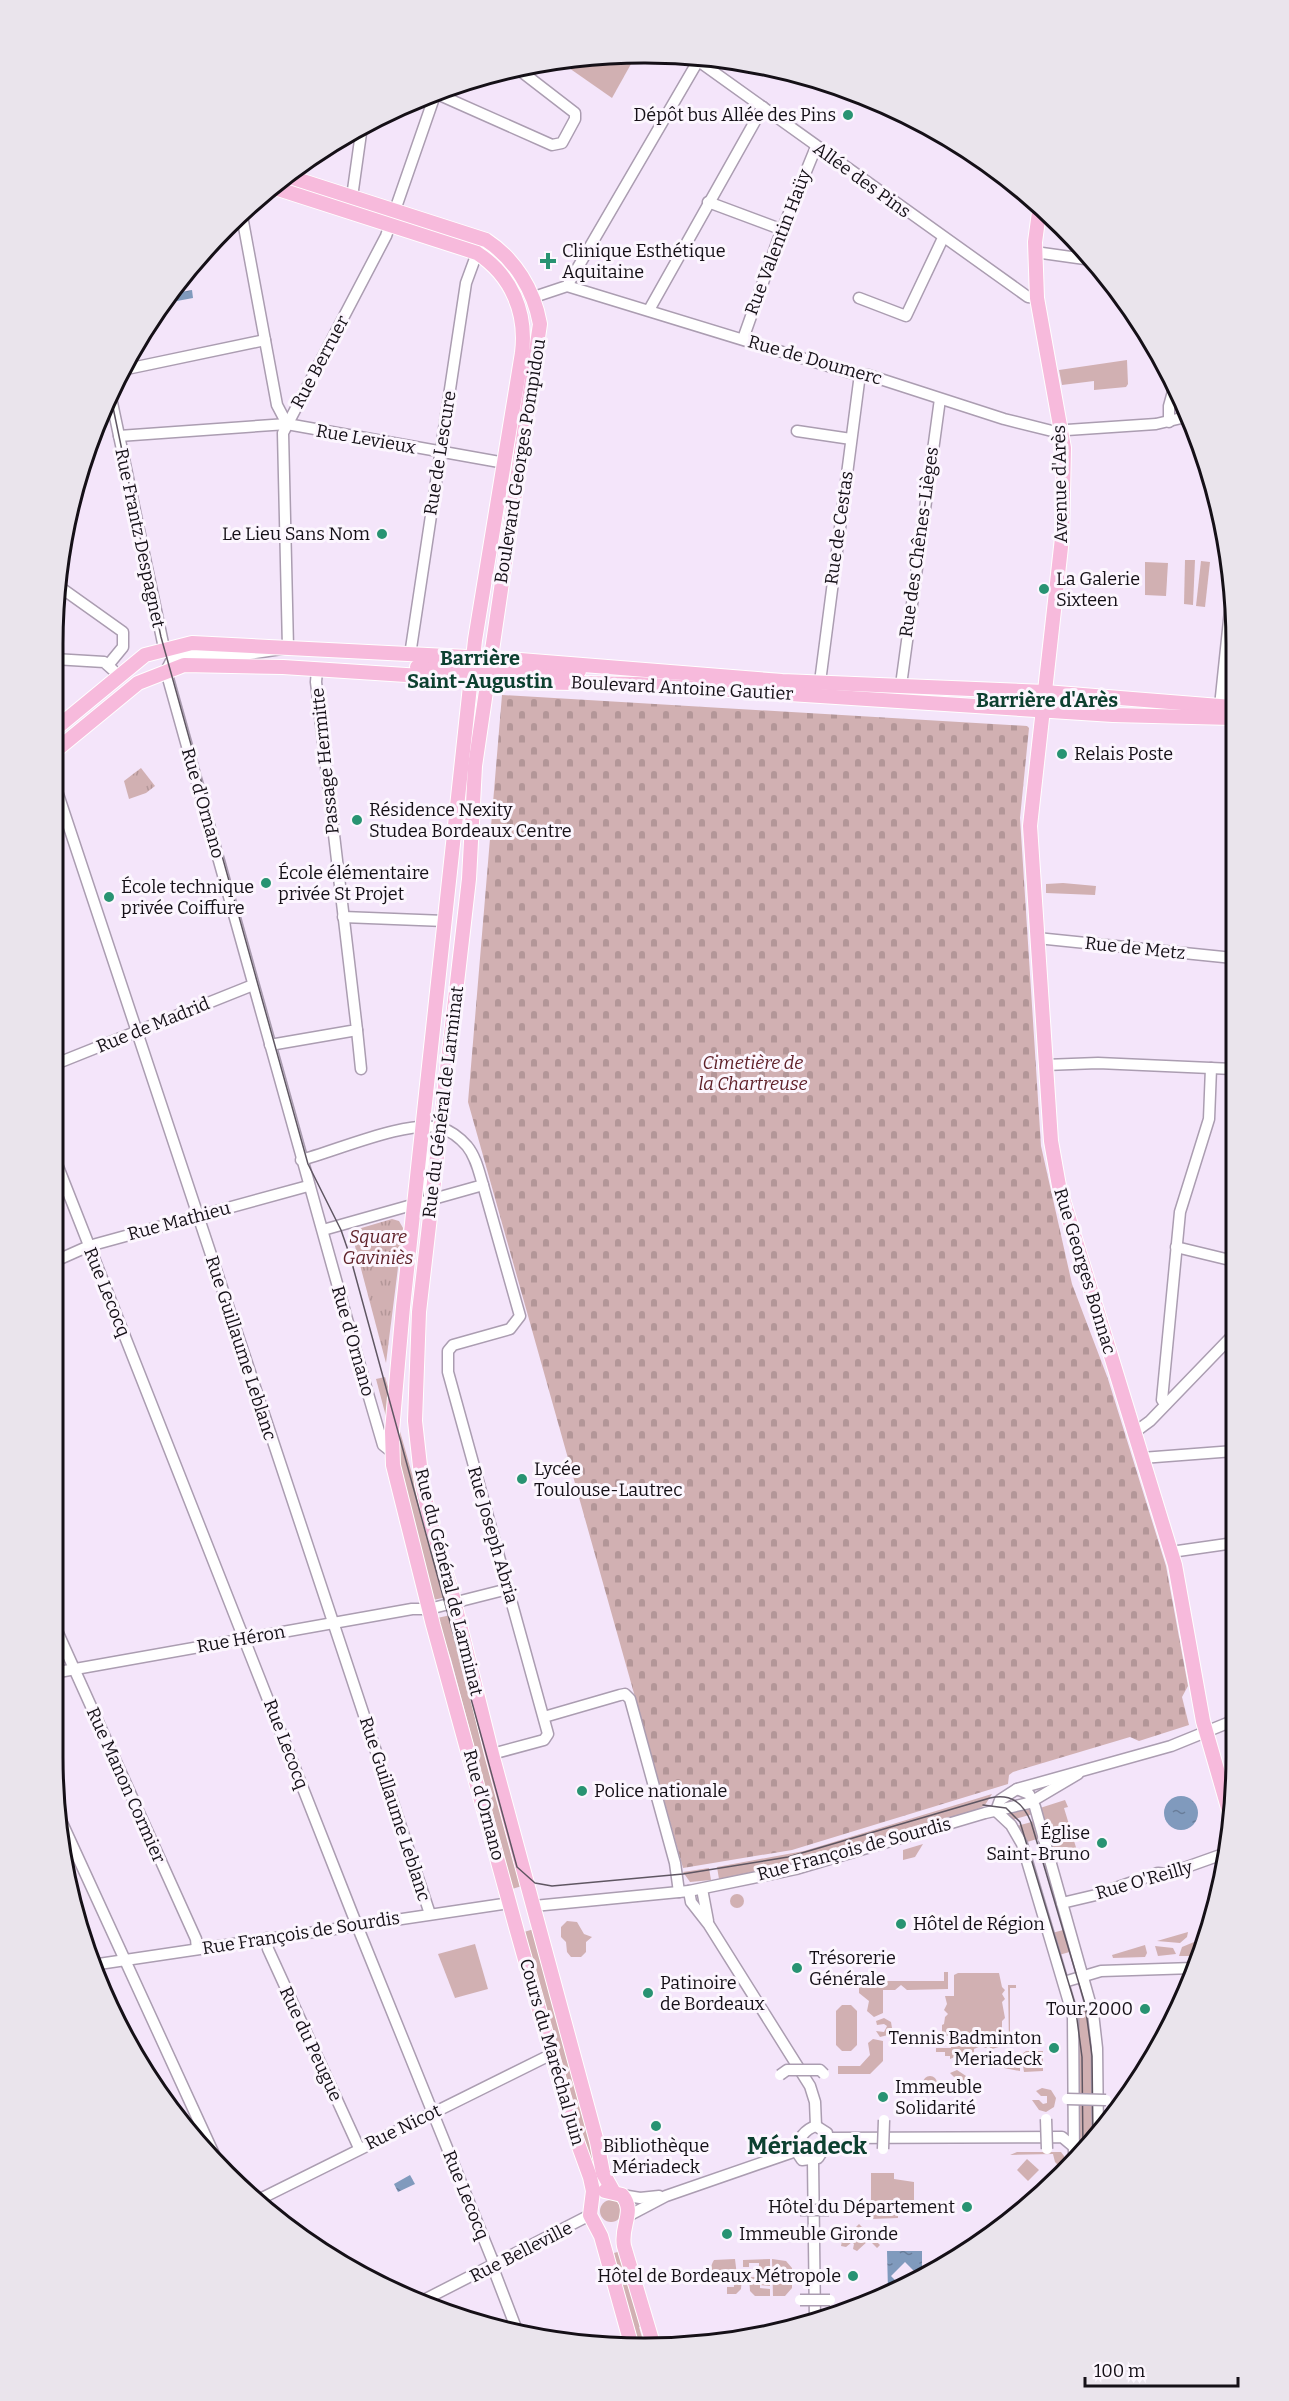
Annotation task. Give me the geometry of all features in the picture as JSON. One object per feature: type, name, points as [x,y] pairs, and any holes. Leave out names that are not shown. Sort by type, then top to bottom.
[{"type":"main road","name":"Boulevard Georges Pompidou","points":[[296,179],[486,240],[505,255],[534,297],[540,324],[540,336],[487,677]]},
{"type":"main road","name":"Boulevard Georges Pompidou","points":[[282,190],[477,253],[491,263],[514,295],[524,323],[522,353],[472,668]]},
{"type":"main road","name":"Avenue d'Arès","points":[[1039,217],[1035,252],[1037,298],[1062,431],[1062,538],[1043,710]]},
{"type":"main road","name":"Boulevard Antoine Gautier","points":[[63,722],[145,655],[164,648],[192,643],[410,655],[472,668],[487,677],[1043,710],[1226,718]]},
{"type":"main road","name":"Boulevard Antoine Gautier","points":[[491,658],[820,682],[1045,692],[1181,705]]},
{"type":"main road","points":[[63,745],[138,683],[184,665],[332,671],[385,666],[472,668],[491,658]]},
{"type":"main road","name":"Rue du Général de Larminat","points":[[393,1453],[397,1374],[472,668]]},
{"type":"main road","points":[[487,677],[506,670],[567,672],[620,668]]},
{"type":"main road","name":"Rue du Général de Larminat","points":[[487,677],[475,766],[468,891],[419,1312],[415,1421],[424,1493],[440,1560],[454,1603],[492,1754],[534,1906]]},
{"type":"main road","points":[[1043,710],[1073,703],[1226,707]]},
{"type":"main road","name":"Rue Georges Bonnac","points":[[1043,710],[1030,826],[1051,1141],[1059,1186],[1171,1552],[1206,1730],[1225,1794]]},
{"type":"main road","name":"Rue d'Ornano","points":[[393,1453],[396,1478],[429,1609],[510,1903]]},
{"type":"main road","name":"Cours du Maréchal Juin","points":[[510,1903],[573,2130],[590,2177],[593,2220],[629,2338]]},
{"type":"main road","name":"Cours du Maréchal Juin","points":[[534,1906],[597,2142],[603,2174],[628,2205],[627,2219],[621,2234],[651,2338]]},
{"type":"main road","points":[[592,2200],[602,2192],[617,2193]]},
{"type":"main road","points":[[593,2220],[613,2230],[627,2219]]},
{"type":"street","points":[[534,297],[567,286],[690,65]]},
{"type":"street","name":"Allée des Pins","points":[[706,67],[943,238],[1028,297],[1037,298]]},
{"type":"street","points":[[447,98],[552,145],[562,143],[575,119],[575,113],[526,75]]},
{"type":"street","name":"Rue Berruer","points":[[288,648],[283,433],[390,224],[432,103]]},
{"type":"street","points":[[649,310],[763,106]]},
{"type":"street","points":[[352,197],[360,138]]},
{"type":"street","name":"Rue Valentin Haüy","points":[[742,339],[816,147]]},
{"type":"street","points":[[708,202],[783,230]]},
{"type":"street","points":[[244,223],[277,405],[286,424]]},
{"type":"street","points":[[859,298],[906,316],[943,238]]},
{"type":"street","points":[[1035,252],[1080,259]]},
{"type":"street","name":"Rue de Lescure","points":[[410,655],[466,283],[477,253]]},
{"type":"street","name":"Rue de Doumerc","points":[[567,286],[1004,419],[1062,431],[1170,422],[1181,419]]},
{"type":"street","points":[[134,368],[265,340]]},
{"type":"street","name":"Rue de Cestas","points":[[820,682],[838,521],[860,374]]},
{"type":"street","points":[[1170,422],[1171,398]]},
{"type":"street","name":"Rue des Chênes-Lièges","points":[[901,685],[940,399]]},
{"type":"street","name":"Rue Frantz Despagnet","points":[[113,408],[164,648]]},
{"type":"street","name":"Rue Levieux","points":[[119,436],[286,424],[505,463]]},
{"type":"street","points":[[797,431],[851,439]]},
{"type":"street","points":[[66,591],[123,632],[123,647],[109,664]]},
{"type":"street","name":"Boulevard Antoine Gautier","points":[[165,671],[171,661],[182,656],[243,655],[288,648]]},
{"type":"street","points":[[63,660],[109,664],[118,676]]},
{"type":"street","points":[[620,668],[629,684]]},
{"type":"street","name":"Passage Hermitte","points":[[317,670],[316,682],[361,1070]]},
{"type":"street","name":"Rue d'Ornano","points":[[165,671],[308,1186],[323,1230],[383,1444],[386,1450],[393,1453]]},
{"type":"street","name":"Rue Guillaume Leblanc","points":[[63,809],[430,1914]]},
{"type":"street","points":[[343,917],[445,921]]},
{"type":"street","name":"Rue de Metz","points":[[1037,938],[1226,957]]},
{"type":"street","name":"Rue de Madrid","points":[[63,1061],[253,985]]},
{"type":"street","points":[[270,1045],[357,1030]]},
{"type":"street","points":[[1046,1065],[1098,1063],[1226,1068]]},
{"type":"street","points":[[1166,1404],[1162,1400],[1179,1212],[1209,1119],[1211,1068]]},
{"type":"street","points":[[423,1126],[427,1151],[424,1176],[431,1201]]},
{"type":"street","points":[[301,1160],[423,1126],[440,1128],[454,1134],[469,1148],[483,1185],[323,1230]]},
{"type":"street","name":"Rue Lecocq","points":[[63,1181],[514,2323]]},
{"type":"street","name":"Rue Joseph Abria","points":[[483,1185],[519,1311],[518,1322],[510,1329],[453,1345],[448,1351],[447,1361],[544,1717]]},
{"type":"street","name":"Rue Mathieu","points":[[63,1257],[89,1245],[308,1186]]},
{"type":"street","points":[[1176,1247],[1226,1259]]},
{"type":"street","points":[[1135,1432],[1166,1404],[1226,1342]]},
{"type":"street","points":[[1143,1458],[1226,1452]]},
{"type":"street","points":[[1171,1552],[1226,1544]]},
{"type":"street","points":[[454,1603],[508,1589]]},
{"type":"street","name":"Rue Héron","points":[[63,1671],[454,1603]]},
{"type":"street","name":"Rue Manon Cormier","points":[[63,1644],[196,1939],[197,1949]]},
{"type":"street","points":[[492,1754],[547,1737],[544,1717],[625,1694],[630,1699],[684,1891],[709,1924],[810,2086],[815,2102],[816,2126]]},
{"type":"street","points":[[1074,2147],[1074,2031],[1065,1982],[1019,1838],[1011,1825],[996,1811],[1000,1800],[1017,1790],[1171,1746],[1226,1723]]},
{"type":"street","name":"Rue François de Sourdis","points":[[534,1906],[702,1889],[796,1869],[1033,1801],[1078,1774]]},
{"type":"street","points":[[1017,1790],[1029,1794],[1033,1801],[1084,1976],[1096,2028],[1098,2120]]},
{"type":"street","points":[[69,1838],[208,2141]]},
{"type":"street","name":"Rue O'Reilly","points":[[1062,1904],[1158,1874],[1167,1874],[1217,1856]]},
{"type":"street","points":[[702,1889],[709,1924]]},
{"type":"street","name":"Rue François de Sourdis","points":[[101,1964],[510,1903]]},
{"type":"street","name":"Rue du Peugue","points":[[267,1938],[268,1949],[359,2148]]},
{"type":"street","points":[[1065,1982],[1101,1971],[1186,1968]]},
{"type":"street","name":"Rue Nicot","points":[[264,2197],[552,2054]]},
{"type":"street","points":[[780,2075],[787,2070],[820,2070],[824,2074]]},
{"type":"street","points":[[1067,2099],[1106,2100]]},
{"type":"street","points":[[1046,2119],[1047,2149]]},
{"type":"street","points":[[883,2150],[884,2120]]},
{"type":"street","points":[[796,2151],[802,2160],[813,2160],[825,2150],[828,2138],[824,2129],[816,2126]]},
{"type":"street","points":[[627,2219],[666,2196],[796,2151],[804,2134],[816,2126]]},
{"type":"street","points":[[1062,2137],[1074,2126]]},
{"type":"street","points":[[828,2138],[1062,2137],[1074,2147]]},
{"type":"street","points":[[813,2160],[815,2312]]},
{"type":"street","points":[[617,2193],[639,2198],[666,2196]]},
{"type":"street","points":[[800,2210],[829,2210]]},
{"type":"street","name":"Rue Belleville","points":[[430,2297],[593,2220]]},
{"type":"street","points":[[800,2300],[830,2300]]},
{"type":"green space","points":[[631,63],[612,98],[569,68]]},
{"type":"green space","points":[[1127,360],[1128,384],[1126,387],[1094,390],[1094,381],[1062,385],[1059,370]]},
{"type":"green space","points":[[1185,560],[1195,560],[1193,605],[1184,604]]},
{"type":"green space","points":[[1201,561],[1210,562],[1205,607],[1196,606]]},
{"type":"green space","points":[[1145,562],[1168,563],[1166,596],[1145,595]]},
{"type":"green space","name":"Cimetière de la Chartreuse","points":[[502,695],[1027,726],[1029,728],[1020,818],[1041,1146],[1072,1284],[1108,1379],[1166,1566],[1188,1686],[1182,1697],[1189,1725],[1139,1741],[1130,1737],[1013,1772],[1009,1775],[1008,1784],[792,1850],[683,1868],[468,1102]]},
{"type":"green space","points":[[141,768],[155,786],[146,793],[129,799],[124,781]]},
{"type":"green space","points":[[1046,884],[1096,886],[1095,895],[1046,893]]},
{"type":"green space","name":"Square Gaviniès","points":[[392,1219],[399,1221],[403,1228],[386,1363],[351,1231]]},
{"type":"green space","points":[[385,1377],[391,1397],[388,1424],[376,1379]]},
{"type":"green space","points":[[399,1428],[447,1597],[433,1600],[397,1467]]},
{"type":"green space","points":[[451,1615],[522,1886],[512,1889],[451,1659],[437,1618]]},
{"type":"green space","points":[[992,1794],[985,1805],[978,1809],[809,1860],[719,1879],[717,1867],[804,1851]]},
{"type":"green space","points":[[1065,1800],[1068,1807],[1064,1808],[1078,1854],[1056,1861],[1040,1808]]},
{"type":"green space","points":[[1030,1805],[1033,1814],[1012,1820],[1007,1812]]},
{"type":"green space","points":[[1035,1821],[1040,1838],[1024,1843],[1017,1826]]},
{"type":"green space","points":[[923,1844],[915,1857],[903,1860],[903,1850]]},
{"type":"green space","points":[[709,1868],[711,1880],[690,1882],[683,1872]]},
{"type":"green space","points":[[734,1894],[740,1894],[744,1901],[740,1908],[734,1908],[730,1904],[730,1898]]},
{"type":"green space","points":[[567,1921],[577,1922],[584,1934],[592,1937],[586,1942],[586,1952],[581,1957],[571,1957],[567,1952],[566,1942],[561,1937],[561,1927]]},
{"type":"green space","points":[[534,1929],[599,2171],[592,2173],[524,1932]]},
{"type":"green space","points":[[1067,1929],[1073,1951],[1059,1955],[1052,1933]]},
{"type":"green space","points":[[1188,1932],[1187,1937],[1180,1943],[1157,1941]]},
{"type":"green space","points":[[1195,1942],[1190,1956],[1179,1956],[1182,1947]]},
{"type":"green space","points":[[475,1944],[488,1989],[455,1998],[438,1954]]},
{"type":"green space","points":[[1145,1945],[1147,1953],[1145,1957],[1113,1958],[1112,1955]]},
{"type":"green space","points":[[1155,1946],[1173,1948],[1176,1954],[1158,1956]]},
{"type":"green space","points":[[944,1972],[948,1972],[948,1989],[907,1990],[901,1985],[895,1990],[883,1990],[883,2013],[874,2017],[867,2011],[869,2001],[859,1993],[859,1981],[944,1981]]},
{"type":"green space","points":[[958,1973],[999,1973],[1002,1987],[1005,1990],[1002,1994],[1005,1999],[1002,2002],[1005,2018],[1002,2021],[1002,2046],[992,2049],[988,2046],[986,2048],[981,2046],[974,2049],[974,2056],[970,2056],[970,2059],[965,2056],[959,2059],[957,2056],[950,2059],[950,2056],[945,2056],[945,2052],[936,2052],[936,2048],[951,2048],[951,2036],[942,2036],[942,2025],[948,2014],[944,2010],[947,2004],[945,1996],[954,1996],[954,1975]]},
{"type":"green space","points":[[1008,1985],[1016,1985],[1016,1988],[1010,1988],[1010,2043],[1047,2045],[1009,2045]]},
{"type":"green space","points":[[1088,2003],[1091,2020],[1095,2124],[1079,2144],[1073,2007]]},
{"type":"green space","points":[[842,2005],[851,2005],[857,2011],[857,2045],[851,2051],[842,2051],[836,2045],[836,2011]]},
{"type":"green space","points":[[884,2018],[891,2022],[892,2028],[888,2035],[880,2037],[876,2031],[884,2032],[887,2026],[877,2025],[876,2021]]},
{"type":"green space","points":[[873,2039],[883,2041],[883,2061],[870,2074],[838,2074],[838,2066],[860,2066],[870,2055],[868,2043]]},
{"type":"green space","points":[[1026,2051],[1043,2051],[1043,2071],[1024,2072],[1023,2066],[1020,2067],[1020,2071],[1004,2068],[1002,2058],[1009,2058],[1010,2066],[1017,2066],[1017,2058]]},
{"type":"green space","points":[[957,2070],[966,2076],[964,2087],[950,2073]]},
{"type":"green space","points":[[927,2076],[933,2076],[937,2083],[933,2090],[927,2090],[923,2086],[923,2080]]},
{"type":"green space","points":[[1042,2088],[1051,2090],[1056,2098],[1054,2107],[1046,2112],[1039,2110],[1032,2100],[1047,2103],[1047,2096],[1041,2096],[1036,2091]]},
{"type":"green space","points":[[1017,2152],[1061,2152],[1064,2159],[1058,2165],[1053,2154],[1010,2155]]},
{"type":"green space","points":[[1027,2159],[1039,2170],[1028,2181],[1017,2170]]},
{"type":"green space","points":[[871,2173],[894,2173],[894,2179],[914,2182],[914,2200],[898,2200],[898,2218],[871,2219]]},
{"type":"green space","points":[[611,2200],[619,2203],[622,2211],[619,2219],[611,2222],[603,2219],[600,2211],[603,2203]]},
{"type":"green space","points":[[859,2224],[864,2229],[861,2232],[864,2235],[867,2232],[880,2245],[877,2248],[869,2240],[857,2251],[853,2249],[852,2242],[846,2247],[841,2246],[842,2241]]},
{"type":"green space","points":[[621,2251],[642,2326],[639,2327],[642,2338],[636,2338],[614,2253]]},
{"type":"green space","points":[[735,2259],[737,2276],[742,2276],[741,2289],[736,2294],[727,2294],[727,2287],[734,2287],[734,2276],[724,2276],[723,2279],[719,2279],[712,2273],[711,2267],[714,2260]]},
{"type":"green space","points":[[770,2259],[770,2286],[760,2285],[760,2288],[770,2289],[770,2296],[755,2296],[750,2291],[749,2277],[759,2277],[759,2263],[749,2263],[749,2267],[743,2267],[743,2260]]},
{"type":"green space","points":[[772,2259],[786,2261],[792,2268],[792,2288],[785,2296],[773,2296]]},
{"type":"water","points":[[192,290],[193,298],[177,301],[182,292]]},
{"type":"water","points":[[1181,1796],[1193,1801],[1198,1813],[1193,1825],[1181,1830],[1169,1825],[1164,1813],[1169,1801]]},
{"type":"water","points":[[410,2175],[415,2184],[398,2192],[394,2184]]},
{"type":"water","points":[[887,2251],[922,2251],[922,2267],[914,2271],[905,2262],[891,2276],[896,2281],[888,2284]]},
{"type":"tram line","points":[[113,408],[161,637],[308,1164],[341,1230],[350,1256],[517,1867],[535,1883],[552,1886],[683,1874],[788,1857],[990,1798],[1010,1798],[1020,1805],[1031,1822],[1085,2004],[1092,2056],[1093,2126]]},
{"type":"tram line","points":[[983,1805],[1006,1808],[1020,1822],[1075,2004],[1082,2057],[1083,2139]]},
{"type":"place","name":"Dépôt bus Allée des Pins","points":[[848,115]]},
{"type":"place","name":"Clinique Esthétique Aquitaine","points":[[548,261]]},
{"type":"place","name":"Le Lieu Sans Nom","points":[[382,534]]},
{"type":"place","name":"La Galerie Sixteen","points":[[1044,589]]},
{"type":"place","name":"Relais Poste","points":[[1062,754]]},
{"type":"place","name":"Résidence Nexity Studea Bordeaux Centre","points":[[357,820]]},
{"type":"place","name":"École élémentaire privée St Projet","points":[[266,883]]},
{"type":"place","name":"École technique privée Coiffure","points":[[109,897]]},
{"type":"place","name":"Lycée Toulouse-Lautrec","points":[[522,1479]]},
{"type":"place","name":"Police nationale","points":[[582,1791]]},
{"type":"place","name":"Église Saint-Bruno","points":[[1102,1843]]},
{"type":"place","name":"Hôtel de Région","points":[[901,1924]]},
{"type":"place","name":"Trésorerie Générale","points":[[797,1968]]},
{"type":"place","name":"Patinoire de Bordeaux","points":[[648,1993]]},
{"type":"place","name":"Tour 2000","points":[[1145,2009]]},
{"type":"place","name":"Tennis Badminton Meriadeck","points":[[1054,2048]]},
{"type":"place","name":"Immeuble Solidarité","points":[[883,2097]]},
{"type":"place","name":"Bibliothèque Mériadeck","points":[[656,2126]]},
{"type":"place","name":"Hôtel du Département","points":[[967,2207]]},
{"type":"place","name":"Immeuble Gironde","points":[[727,2234]]},
{"type":"place","name":"Hôtel de Bordeaux Métropole","points":[[853,2276]]},
{"type":"district","name":"Barrière Saint-Augustin","points":[[480,670]]},
{"type":"district","name":"Barrière d'Arès","points":[[1047,700]]},
{"type":"district","name":"Mériadeck","points":[[807,2146]]}]
